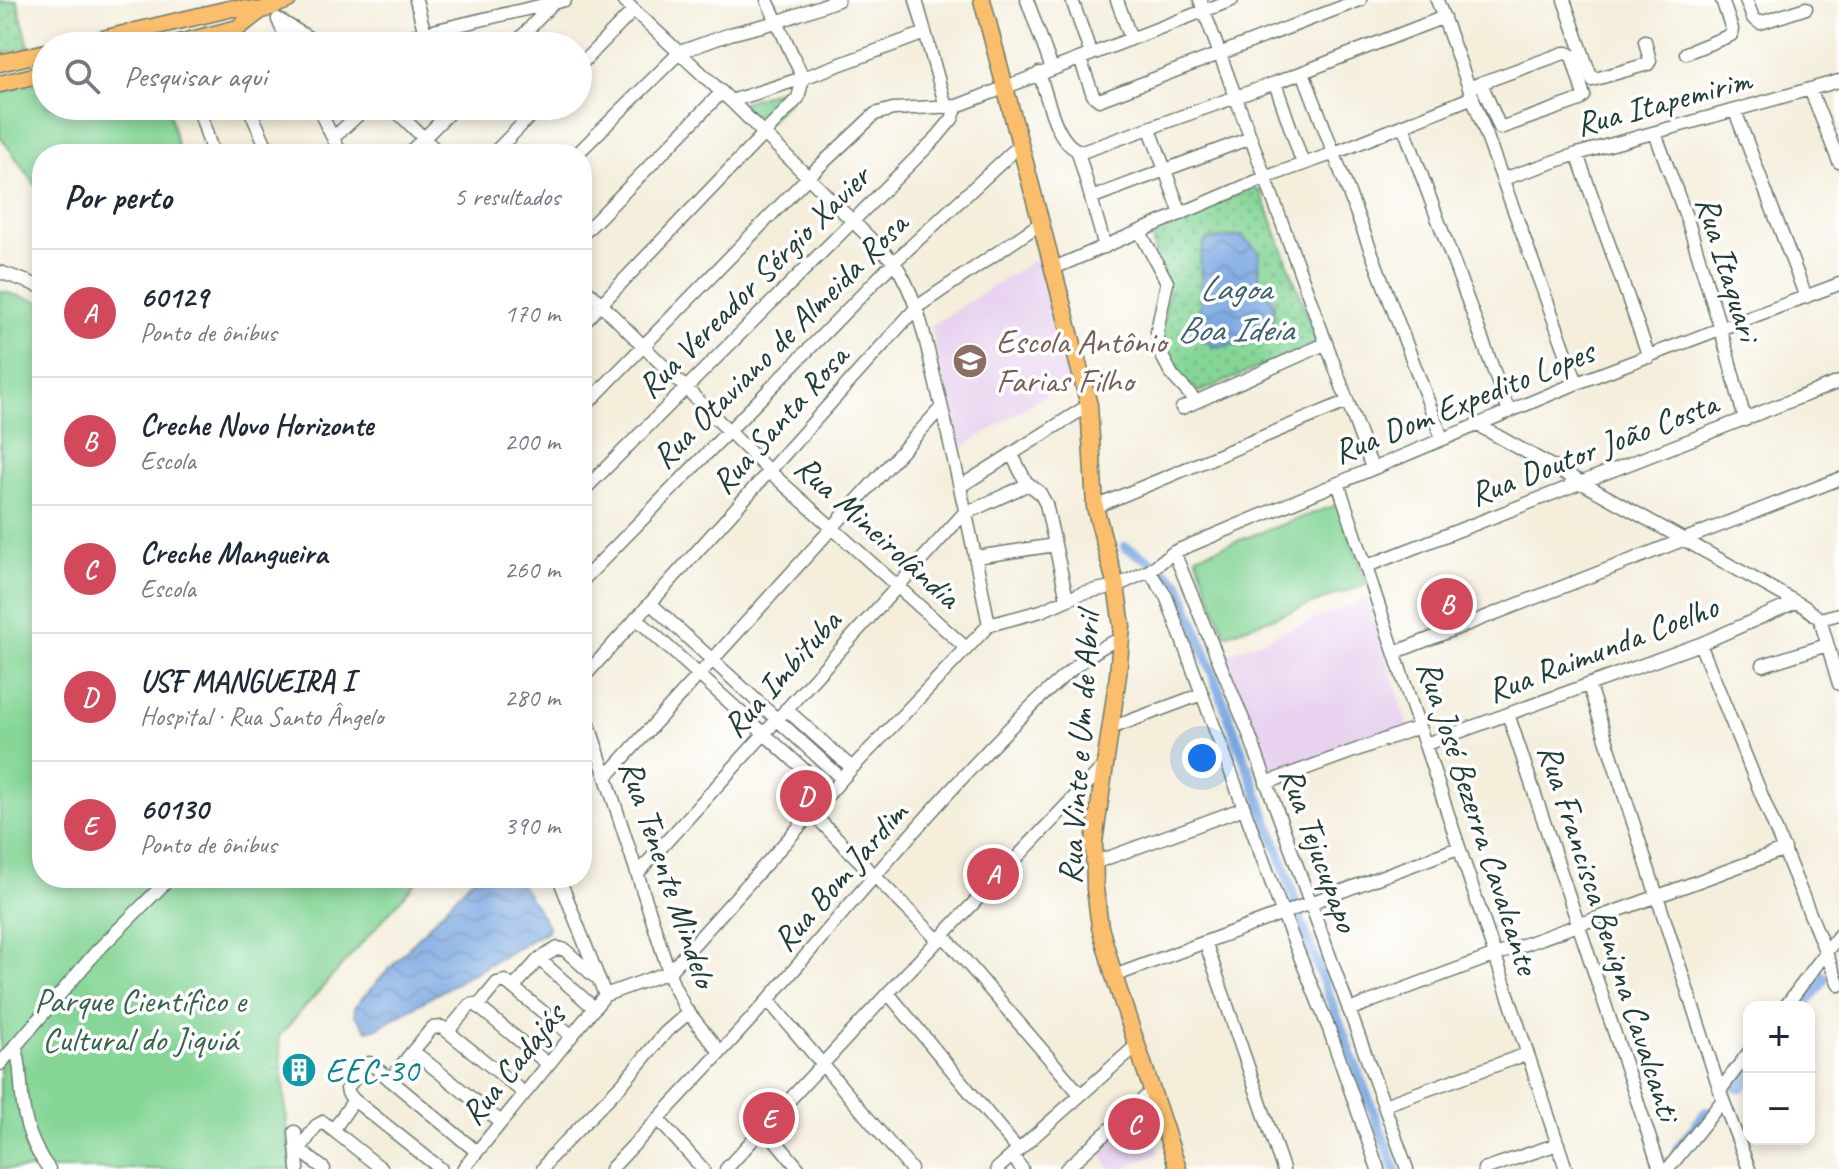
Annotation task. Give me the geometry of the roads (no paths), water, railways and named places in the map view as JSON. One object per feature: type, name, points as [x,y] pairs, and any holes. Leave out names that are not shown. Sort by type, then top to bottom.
[{"type":"main road","points":[[233,32],[288,0]]},
{"type":"main road","name":"Rua Vinte e Um de Abril","points":[[982,0],[1089,405],[1095,507],[1121,607],[1122,640],[1098,807],[1094,863],[1100,927],[1178,1169]]},
{"type":"main road","points":[[132,32],[233,8],[269,9]]},
{"type":"main road","points":[[0,63],[32,55]]},
{"type":"main road","points":[[0,84],[32,76]]},
{"type":"street","points":[[416,0],[423,32]]},
{"type":"street","points":[[563,888],[605,995],[669,972],[852,768],[989,625],[961,486],[917,307],[894,262],[623,0]]},
{"type":"street","points":[[592,314],[798,98],[803,78],[767,0]]},
{"type":"street","points":[[587,144],[680,52],[838,0]]},
{"type":"street","points":[[916,0],[952,107]]},
{"type":"street","points":[[1027,0],[1063,137],[1078,152],[1105,247]]},
{"type":"street","points":[[1072,0],[1093,95],[1099,100],[1360,0]]},
{"type":"street","points":[[1117,0],[1131,39]]},
{"type":"street","points":[[592,399],[807,178],[875,114],[952,107],[1131,39],[1202,6],[1232,0]]},
{"type":"street","points":[[1437,0],[1474,89],[1577,383]]},
{"type":"street","points":[[1564,0],[1592,80],[1648,64],[1645,41]]},
{"type":"street","points":[[1686,53],[1731,35],[1732,29],[1722,0]]},
{"type":"street","points":[[1746,0],[1753,18],[1763,24],[1806,8]]},
{"type":"street","points":[[453,32],[559,2]]},
{"type":"street","points":[[528,32],[559,2]]},
{"type":"street","points":[[1202,6],[1372,468]]},
{"type":"street","points":[[269,9],[282,32]]},
{"type":"street","points":[[269,9],[302,32]]},
{"type":"street","points":[[592,53],[634,10]]},
{"type":"street","points":[[1078,152],[1275,83],[1444,17]]},
{"type":"street","points":[[592,225],[726,97],[803,78],[925,33]]},
{"type":"street","points":[[1054,268],[1264,178],[1403,125],[1474,89],[1567,53],[1572,56],[1584,96],[1500,128],[1474,89]]},
{"type":"street","points":[[1303,72],[1442,438]]},
{"type":"street","name":"Rua Itapemirim","points":[[1503,179],[1577,154],[1839,81]]},
{"type":"street","points":[[1275,83],[1303,164]]},
{"type":"street","points":[[1810,89],[1839,162]]},
{"type":"street","name":"Rua Vereador Sérgio Xavier","points":[[592,482],[937,137],[952,119],[952,107]]},
{"type":"street","points":[[1735,111],[1806,297]]},
{"type":"street","points":[[202,120],[210,144]]},
{"type":"street","points":[[254,120],[265,144]]},
{"type":"street","points":[[324,120],[336,144]]},
{"type":"street","points":[[333,138],[353,120]]},
{"type":"street","points":[[405,120],[430,144]]},
{"type":"street","points":[[418,144],[442,120]]},
{"type":"street","points":[[503,144],[526,120]]},
{"type":"street","points":[[1403,125],[1509,412]]},
{"type":"street","points":[[1150,129],[1181,214]]},
{"type":"street","name":"Rua Itaquari","points":[[1655,133],[1688,222],[1745,420]]},
{"type":"street","points":[[1091,198],[1250,138]]},
{"type":"street","name":"Rua Otaviano de Almeida Rosa","points":[[592,571],[894,262],[1021,144]]},
{"type":"street","points":[[1577,154],[1649,357]]},
{"type":"street","name":"Rua Santa Rosa","points":[[592,668],[917,307],[1041,223]]},
{"type":"street","points":[[1140,232],[1167,282],[1157,331],[1160,352],[1172,375],[1196,401]]},
{"type":"street","points":[[0,272],[32,283]]},
{"type":"street","name":"Rua Dom Expedito Lopes","points":[[989,625],[1116,586],[1151,570],[1169,556],[1442,438],[1577,383],[1839,284]]},
{"type":"street","name":"Rua Mineirolândia","points":[[592,294],[769,471],[966,648]]},
{"type":"street","points":[[1182,408],[1325,344]]},
{"type":"street","name":"Rua Doutor João Costa","points":[[1367,566],[1839,382]]},
{"type":"street","points":[[1095,507],[1346,402]]},
{"type":"street","points":[[961,486],[1089,405]]},
{"type":"street","points":[[607,776],[941,408]]},
{"type":"street","points":[[1476,424],[1796,602],[1820,619],[1839,684]]},
{"type":"street","points":[[1012,455],[1029,484],[1040,493],[1046,504],[1067,599]]},
{"type":"street","points":[[1396,652],[1839,479]]},
{"type":"street","name":"Rua José Bezerra Cavalcante","points":[[1338,483],[1566,1169]]},
{"type":"street","points":[[966,512],[1029,484]]},
{"type":"street","name":"Rua Imbituba","points":[[638,873],[966,512]]},
{"type":"street","points":[[976,557],[1055,545]]},
{"type":"street","name":"Rua Tejucupapo","points":[[1169,556],[1266,783],[1307,904],[1407,1169]]},
{"type":"street","name":"Rua Tejucupapo","points":[[1151,570],[1166,596],[1329,1029],[1378,1169]]},
{"type":"street","name":"Rua Raimunda Coelho","points":[[1426,744],[1700,644],[1796,602]]},
{"type":"street","points":[[650,603],[714,660],[852,768]]},
{"type":"street","points":[[1820,619],[1839,614]]},
{"type":"street","points":[[636,618],[830,793]]},
{"type":"street","name":"Rua Bom Jardim","points":[[611,1169],[768,1000],[874,877],[1026,710],[1094,651],[1115,640],[1122,640]]},
{"type":"street","points":[[1700,644],[1839,985]]},
{"type":"street","points":[[1763,665],[1827,645]]},
{"type":"street","points":[[1589,686],[1749,1169]]},
{"type":"street","points":[[1111,728],[1202,694]]},
{"type":"street","points":[[782,714],[842,779]]},
{"type":"street","name":"Rua Francisca Benigna Cavalcanti","points":[[1508,714],[1660,1169]]},
{"type":"street","points":[[1266,783],[1419,727]]},
{"type":"street","name":"Rua Tenente Mindelo","points":[[592,732],[669,972],[688,1013],[720,1052]]},
{"type":"street","points":[[726,1169],[1105,765]]},
{"type":"street","points":[[1075,796],[1091,796],[1098,807]]},
{"type":"street","points":[[1094,863],[1244,808]]},
{"type":"street","points":[[812,813],[874,877],[941,938],[1080,1094]]},
{"type":"street","points":[[1114,976],[1458,848]]},
{"type":"street","points":[[1349,1010],[1493,954],[1577,927],[1785,849]]},
{"type":"street","points":[[0,1064],[97,951],[160,888]]},
{"type":"street","points":[[1790,1001],[1839,935]]},
{"type":"street","points":[[1206,944],[1283,1169]]},
{"type":"street","points":[[514,987],[539,959],[562,949],[597,979]]},
{"type":"street","points":[[539,959],[594,1008]]},
{"type":"street","points":[[448,1031],[499,981],[505,981],[571,1035]]},
{"type":"street","points":[[888,993],[1015,1153],[1022,1169]]},
{"type":"street","name":"Rua Cadajás","points":[[463,1169],[605,995]]},
{"type":"street","points":[[768,1000],[911,1169]]},
{"type":"street","points":[[476,1004],[548,1064]]},
{"type":"street","points":[[543,1169],[665,1033],[688,1013]]},
{"type":"street","points":[[390,1080],[434,1027],[442,1027],[524,1093]]},
{"type":"street","points":[[15,1045],[21,1069],[25,1119],[36,1149],[49,1169]]},
{"type":"street","points":[[997,1169],[1137,1045]]},
{"type":"street","points":[[413,1051],[501,1122]]},
{"type":"street","points":[[1384,1105],[1527,1054]]},
{"type":"street","points":[[1668,1169],[1743,1061]]},
{"type":"street","points":[[441,1169],[348,1093],[347,1088],[366,1064],[370,1063],[477,1152]]},
{"type":"street","points":[[1066,1169],[1152,1091]]},
{"type":"street","points":[[334,1129],[354,1100]]},
{"type":"street","points":[[658,1119],[703,1169]]},
{"type":"street","points":[[298,1148],[318,1123],[323,1122],[382,1169]]},
{"type":"street","points":[[765,1128],[799,1169]]},
{"type":"street","points":[[295,1132],[298,1169]]},
{"type":"street","points":[[1484,1169],[1558,1144]]},
{"type":"street","points":[[298,1148],[324,1169]]},
{"type":"water","name":"Lagoa Boa Ideia","points":[[1241,236],[1259,252],[1258,275],[1274,305],[1272,326],[1257,341],[1214,347],[1199,335],[1202,251],[1206,240]]},
{"type":"water","points":[[464,888],[523,888],[548,926],[547,931],[375,1029],[367,1030],[355,1015],[354,1007]]},
{"type":"waterway","points":[[1125,547],[1179,583],[1279,852],[1307,938],[1395,1169]]},
{"type":"waterway","points":[[1803,1001],[1820,979]]},
{"type":"waterway","points":[[1739,1084],[1748,1073]]},
{"type":"waterway","points":[[1677,1149],[1706,1112]]},
{"type":"place","name":"Escola Antônio Farias Filho","points":[[970,361]]},
{"type":"place","name":"Creche Novo Horizonte","points":[[1447,604]]},
{"type":"place","name":"USF MANGUEIRA I","points":[[806,796]]},
{"type":"place","name":"60129","points":[[993,874]]},
{"type":"place","name":"EEC-30","points":[[299,1070]]},
{"type":"place","name":"60130","points":[[769,1118]]},
{"type":"place","name":"Creche Mangueira","points":[[1134,1124]]},
{"type":"park label","name":"Parque Científico e Cultural do Jiquiá","points":[[140,1020]]}]
